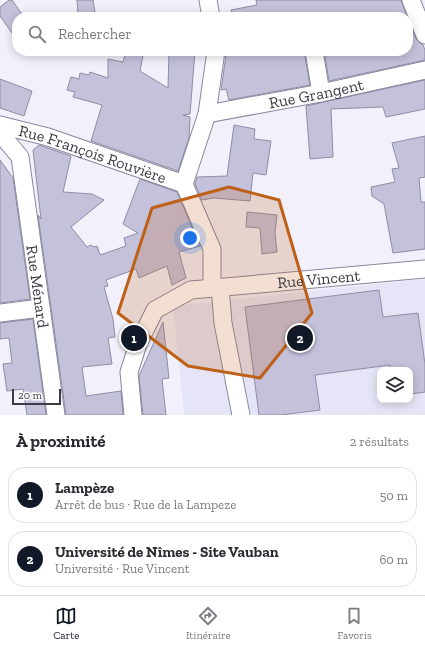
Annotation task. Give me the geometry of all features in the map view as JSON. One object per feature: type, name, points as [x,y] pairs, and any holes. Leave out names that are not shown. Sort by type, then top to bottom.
[{"type":"street","points":[[208,0],[210,12]]},
{"type":"street","points":[[411,0],[425,35]]},
{"type":"street","points":[[218,56],[207,114],[184,184],[212,250],[216,287],[241,415]]},
{"type":"street","points":[[315,56],[321,93]]},
{"type":"street","name":"Rue Grangent","points":[[207,114],[321,93],[425,70]]},
{"type":"street","name":"Rue François Rouvière","points":[[0,125],[48,137],[184,184]]},
{"type":"street","name":"Rue Ménard","points":[[28,132],[20,157],[56,415]]},
{"type":"street","points":[[0,133],[20,157]]},
{"type":"street","points":[[354,275],[425,264]]},
{"type":"street","name":"Rue Vincent","points":[[134,415],[129,372],[138,344],[155,310],[191,290],[425,269]]},
{"type":"street","points":[[0,313],[41,308]]},
{"type":"highlighted area","points":[[229,187],[279,200],[312,313],[260,378],[188,366],[118,313],[152,208]]},
{"type":"shaded area","points":[[425,279],[425,415],[184,415],[173,306]]},
{"type":"building","points":[[9,0],[12,0],[20,12],[12,12],[12,33],[0,16],[0,7]]},
{"type":"building","points":[[77,0],[93,0],[95,12],[78,12]]},
{"type":"building","points":[[256,0],[401,0],[405,12],[231,12],[231,10],[257,5]]},
{"type":"building","points":[[413,32],[416,39],[423,45],[425,50],[425,60],[329,81],[325,56],[413,56]]},
{"type":"building","points":[[125,56],[143,56],[140,71],[168,88],[169,56],[195,56],[190,114],[183,115],[190,117],[189,138],[178,171],[91,141],[102,105],[73,97],[75,92],[67,90],[71,77],[79,79],[80,73],[89,75],[90,72],[108,78],[108,59],[123,62]]},
{"type":"building","points":[[226,56],[305,56],[310,85],[229,100],[226,89],[221,90]]},
{"type":"building","points":[[0,79],[32,91],[24,116],[0,108]]},
{"type":"building","points":[[425,80],[425,109],[386,117],[383,107],[331,109],[333,157],[310,159],[306,106]]},
{"type":"building","points":[[234,125],[255,129],[254,139],[271,141],[266,175],[253,173],[250,201],[214,198],[202,200],[195,184],[197,177],[227,176]]},
{"type":"building","points":[[425,136],[425,177],[419,178],[421,202],[425,202],[425,249],[393,253],[384,204],[372,196],[371,187],[395,182],[392,169],[399,168],[392,143]]},
{"type":"building","points":[[39,145],[71,156],[63,192],[92,194],[104,200],[71,227],[87,247],[91,245],[94,247],[97,246],[100,255],[126,246],[124,238],[138,233],[123,224],[140,179],[177,192],[200,246],[179,252],[186,278],[172,285],[167,266],[139,278],[136,269],[106,280],[108,286],[104,287],[113,319],[115,337],[108,338],[112,364],[82,367],[86,396],[121,391],[123,415],[66,415],[38,215],[41,219],[33,150]]},
{"type":"building","points":[[0,160],[13,178],[30,299],[0,303]]},
{"type":"building","points":[[247,212],[277,215],[275,232],[277,252],[262,254],[260,228],[246,227]]},
{"type":"building","points":[[379,290],[383,317],[418,313],[425,364],[425,392],[413,394],[413,367],[390,367],[390,365],[315,375],[320,410],[281,415],[259,415],[245,307]]},
{"type":"building","points":[[33,319],[46,415],[27,415],[23,389],[7,391],[3,364],[12,363],[9,338],[0,339],[0,323]]},
{"type":"building","points":[[163,322],[169,378],[162,379],[166,415],[143,415],[139,376]]},
{"type":"place","name":"Lampèze","points":[[134,338]]},
{"type":"place","name":"Université de Nîmes - Site Vauban","points":[[300,338]]}]
